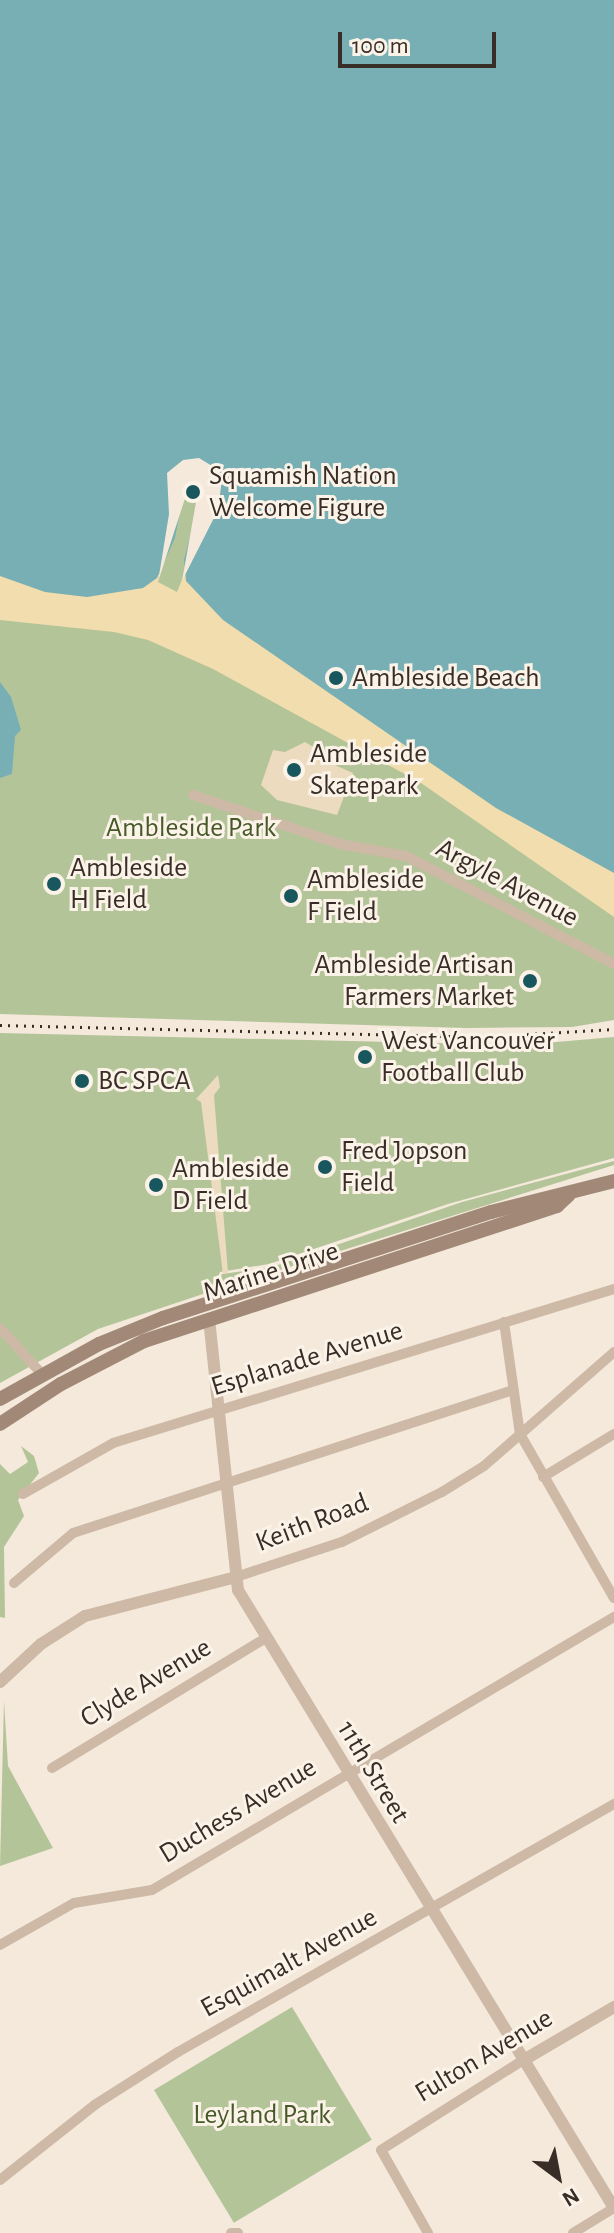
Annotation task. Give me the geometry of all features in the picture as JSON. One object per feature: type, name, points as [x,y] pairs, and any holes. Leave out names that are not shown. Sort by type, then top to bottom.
[{"type":"main road","name":"Marine Drive","points":[[0,1399],[41,1373],[99,1344],[215,1299],[491,1212],[569,1195],[614,1181]]},
{"type":"main road","name":"Marine Drive","points":[[0,1424],[40,1397],[121,1351],[209,1319],[557,1206],[569,1195]]},
{"type":"main road","points":[[40,1397],[41,1373]]},
{"type":"street","name":"Argyle Avenue","points":[[193,795],[340,844],[406,856],[614,964]]},
{"type":"street","name":"Esplanade Avenue","points":[[23,1494],[113,1443],[614,1289]]},
{"type":"street","name":"11th Street","points":[[209,1319],[236,1577],[264,1639],[614,2208]]},
{"type":"street","points":[[504,1322],[520,1434],[614,1598]]},
{"type":"street","points":[[0,1328],[41,1373]]},
{"type":"street","name":"Keith Road","points":[[0,1682],[41,1644],[85,1616],[236,1577],[366,1531],[484,1466],[614,1352]]},
{"type":"street","points":[[14,1583],[73,1533],[228,1480],[513,1390]]},
{"type":"street","points":[[543,1477],[614,1434]]},
{"type":"street","name":"Duchess Avenue","points":[[0,1945],[74,1903],[152,1890],[614,1617]]},
{"type":"street","name":"Clyde Avenue","points":[[52,1768],[264,1639]]},
{"type":"street","name":"Esquimalt Avenue","points":[[0,2180],[96,2104],[178,2052],[614,1804]]},
{"type":"street","name":"Fulton Avenue","points":[[428,2233],[381,2150],[614,2007]]},
{"type":"street","points":[[573,2233],[614,2208]]},
{"type":"green space","name":"Ambleside Park","points":[[195,482],[614,873],[614,1020],[572,1027],[466,1028],[0,1014],[0,576]]},
{"type":"green space","points":[[0,1033],[522,1045],[614,1037],[614,1158],[448,1204],[269,1264],[220,1272],[212,1291],[98,1329],[0,1383]]},
{"type":"green space","points":[[614,1161],[614,1165],[216,1290],[222,1274],[272,1267],[462,1202]]},
{"type":"green space","points":[[21,1446],[34,1456],[39,1473],[18,1500],[24,1516],[4,1547],[5,1618],[0,1617],[0,1464],[10,1474],[28,1462]]},
{"type":"green space","points":[[4,1701],[8,1766],[53,1848],[0,1866]]},
{"type":"green space","name":"Leyland Park","points":[[292,2007],[372,2140],[234,2223],[154,2090]]},
{"type":"sand","name":"Ambleside Beach","points":[[0,430],[169,514],[158,582],[177,592],[190,560],[614,792],[614,917],[421,783],[213,669],[148,640],[114,632],[0,620]]},
{"type":"shaded area","points":[[305,742],[318,750],[321,759],[353,773],[337,815],[277,800],[261,785],[273,750],[285,752]]},
{"type":"shaded area","points":[[218,1075],[220,1087],[214,1095],[228,1273],[223,1274],[201,1102],[196,1099]]},
{"type":"water","points":[[0,0],[614,0],[614,873],[496,808],[223,620],[186,581],[184,560],[201,494],[195,482],[185,485],[175,538],[157,578],[143,588],[87,597],[45,592],[0,576]]},
{"type":"water","points":[[0,682],[11,697],[21,730],[15,736],[12,774],[0,778]]},
{"type":"pier","points":[[199,458],[217,469],[222,479],[218,510],[182,581],[198,491],[189,486],[158,582],[169,514],[167,473],[183,460]]},
{"type":"railway","points":[[0,1025],[479,1037],[614,1029]]},
{"type":"place","name":"Squamish Nation Welcome Figure","points":[[193,492]]},
{"type":"place","name":"Ambleside Beach","points":[[336,678]]},
{"type":"place","name":"Ambleside Skatepark","points":[[294,770]]},
{"type":"place","name":"Ambleside H Field","points":[[54,884]]},
{"type":"place","name":"Ambleside F Field","points":[[291,896]]},
{"type":"place","name":"Ambleside Artisan Farmers Market","points":[[530,981]]},
{"type":"place","name":"West Vancouver Football Club","points":[[365,1057]]},
{"type":"place","name":"BC SPCA","points":[[82,1081]]},
{"type":"place","name":"Fred Jopson Field","points":[[325,1167]]},
{"type":"place","name":"Ambleside D Field","points":[[156,1185]]}]
